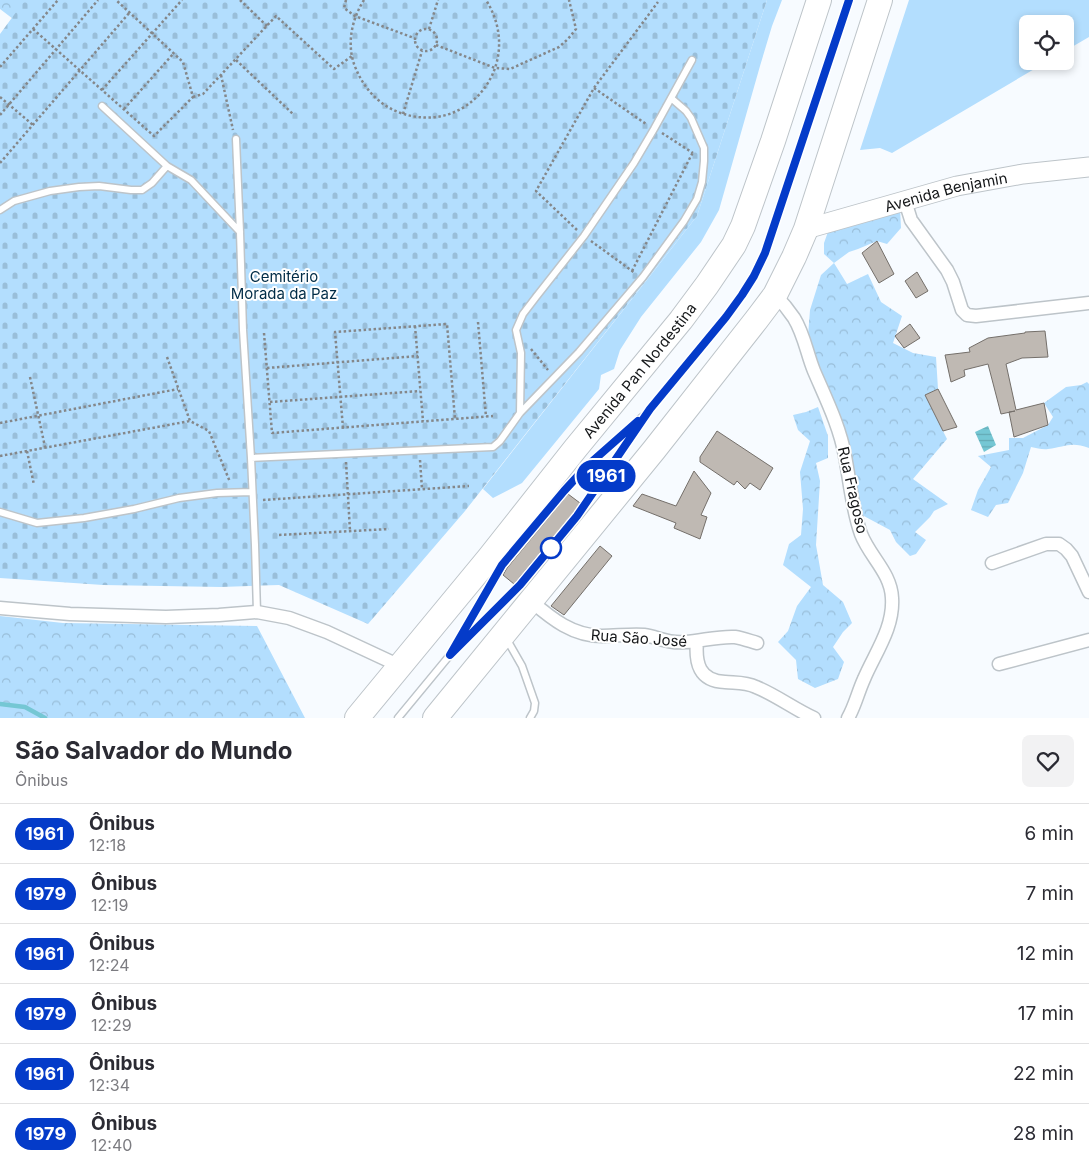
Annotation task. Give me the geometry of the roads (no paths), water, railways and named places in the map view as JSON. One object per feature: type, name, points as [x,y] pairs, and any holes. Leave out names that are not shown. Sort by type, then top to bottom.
[{"type":"highway","name":"Avenida Pan Nordestina","points":[[357,718],[681,320],[708,285],[734,245],[768,158],[819,0]]},
{"type":"highway","points":[[435,718],[654,450],[775,295],[806,229],[880,0]]},
{"type":"street","name":"Avenida Benjamin","points":[[806,229],[957,186],[1023,174],[1089,167]]},
{"type":"street","points":[[905,201],[911,220],[947,270],[962,310],[966,315],[976,316],[1089,303]]},
{"type":"street","name":"Rua Fragoso","points":[[775,295],[795,320],[803,337],[841,439],[861,534],[868,550],[887,577],[892,598],[892,611],[887,632],[864,679],[849,717]]},
{"type":"street","points":[[992,563],[1046,544],[1059,544],[1066,548],[1072,556],[1089,592]]},
{"type":"street","name":"Rua São José","points":[[531,601],[567,628],[579,633],[599,636],[650,636],[674,642],[735,637],[757,643]]},
{"type":"street","points":[[0,608],[70,614],[166,616],[219,616],[257,612],[289,618],[327,632],[400,666]]},
{"type":"street","points":[[999,664],[1089,640]]},
{"type":"street","name":"Rua São José","points":[[697,641],[696,656],[698,664],[702,672],[710,679],[718,682],[736,682],[755,686],[814,718]]},
{"type":"lane","points":[[398,718],[450,655],[520,585],[577,516],[650,409],[726,317],[754,276],[765,253],[849,0]]},
{"type":"lane","points":[[520,413],[521,353],[516,330],[528,308],[584,236],[634,163],[692,60]]},
{"type":"lane","points":[[251,458],[493,447],[500,441],[520,413],[579,352],[643,277],[684,221],[697,199],[702,182],[704,148],[691,118],[671,98]]},
{"type":"lane","points":[[102,106],[168,166],[191,180],[240,232]]},
{"type":"lane","points":[[236,139],[243,330],[256,545],[257,612]]},
{"type":"lane","points":[[0,210],[14,201],[50,191],[99,186],[142,190],[152,183],[168,166]]},
{"type":"lane","points":[[450,655],[502,565],[587,466],[650,409]]},
{"type":"lane","points":[[0,512],[37,523],[84,518],[179,498],[252,492]]},
{"type":"lane","points":[[504,634],[522,666],[535,703],[534,711],[530,718]]},
{"type":"waterway","points":[[0,704],[25,707],[45,718]]},
{"type":"park label","name":"Cemitério Morada da Paz","points":[[284,284]]}]
